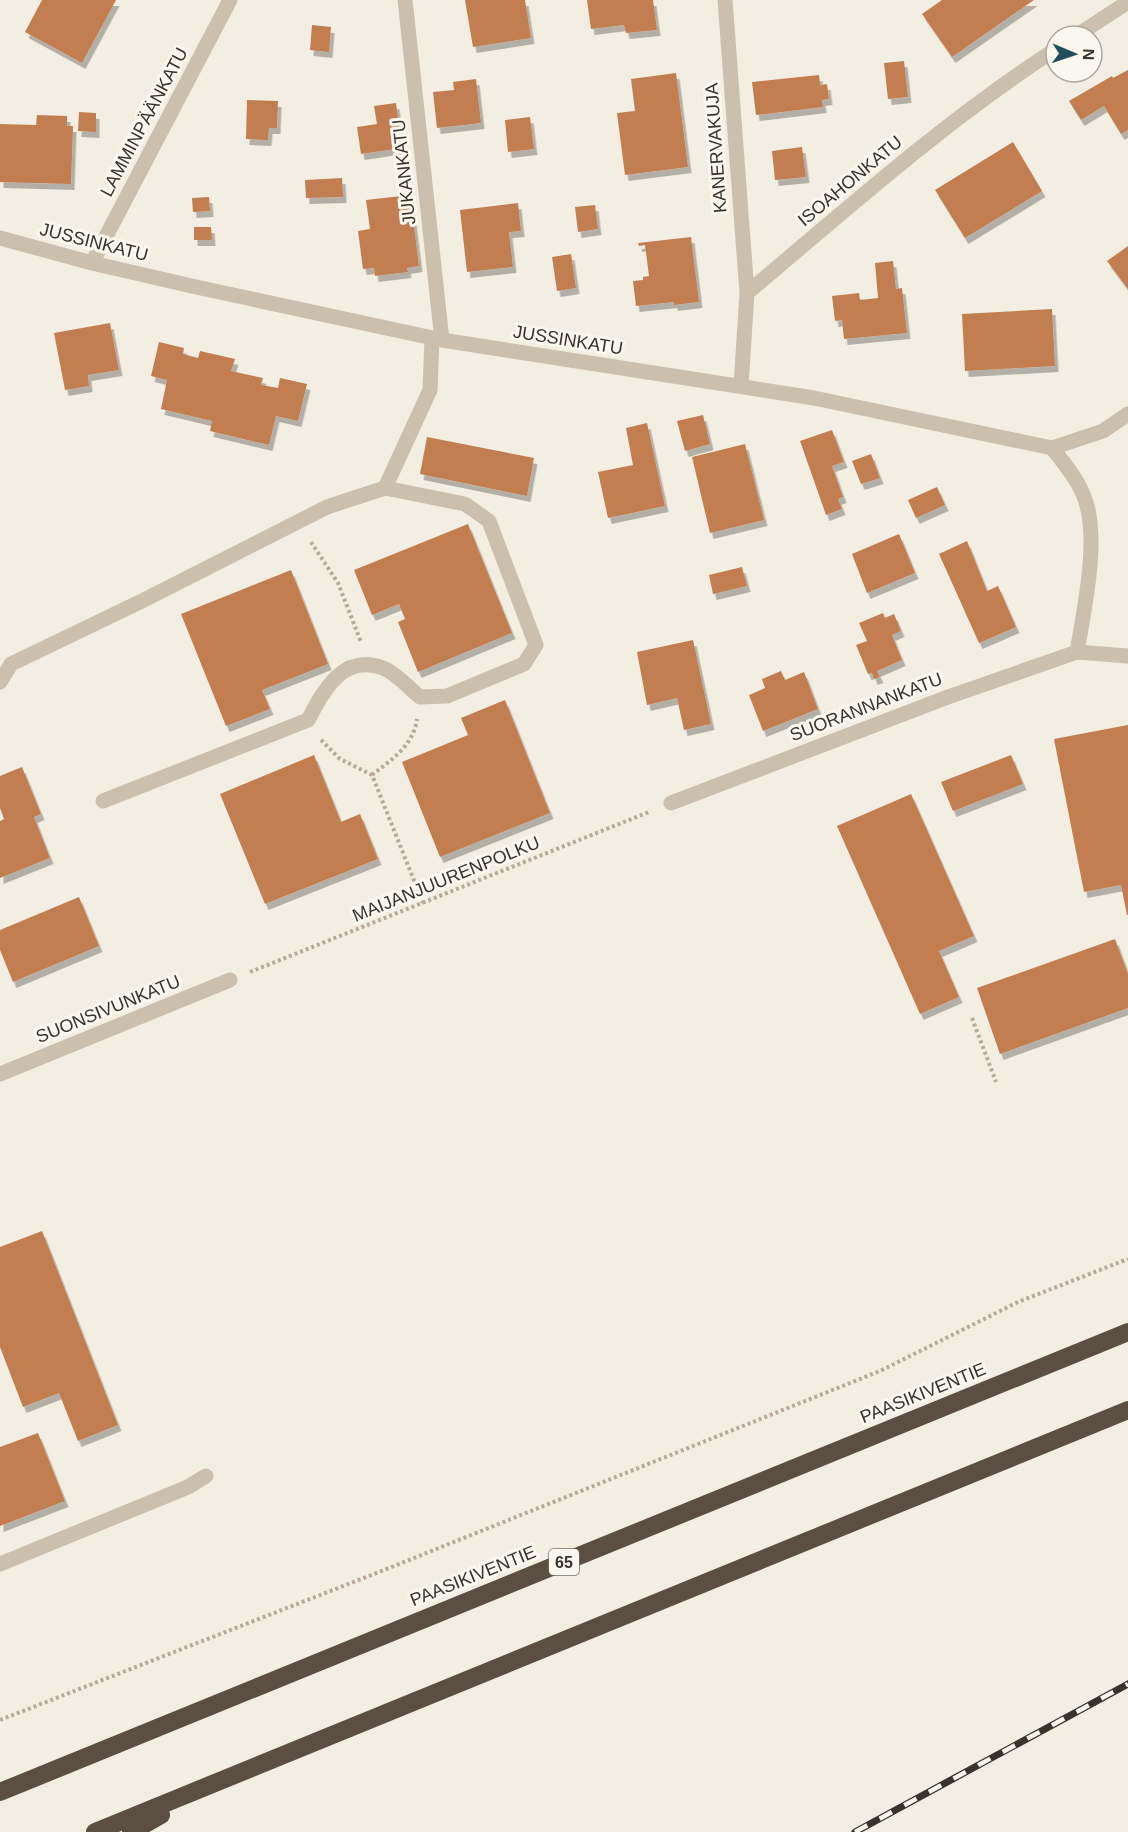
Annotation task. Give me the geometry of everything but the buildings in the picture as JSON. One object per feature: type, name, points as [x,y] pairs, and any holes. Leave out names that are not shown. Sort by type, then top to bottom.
[{"type":"highway","name":"PAASIKIVENTIE","points":[[0,1792],[1128,1332]]},
{"type":"highway","points":[[95,1832],[1128,1410]]},
{"type":"highway","points":[[131,1832],[224,1778]]},
{"type":"street","name":"LAMMINPÄÄNKATU","points":[[92,263],[230,0]]},
{"type":"street","name":"JUKANKATU","points":[[385,488],[430,390],[437,339],[405,0]]},
{"type":"street","name":"KANERVAKUJA","points":[[725,0],[747,293]]},
{"type":"street","points":[[1094,24],[1128,2]]},
{"type":"street","name":"ISOAHONKATU","points":[[747,293],[922,146],[1012,78],[1044,57]]},
{"type":"street","name":"JUSSINKATU","points":[[0,238],[92,263],[437,339],[813,398],[1052,448]]},
{"type":"street","points":[[741,386],[747,293]]},
{"type":"street","points":[[1077,652],[1086,599],[1090,524],[1084,495],[1052,448],[1103,431],[1128,414]]},
{"type":"street","points":[[1,682],[11,664],[142,601],[327,507],[385,488],[465,504],[489,521],[536,645],[524,664],[447,696],[420,697],[385,669],[363,663],[348,668],[326,687],[308,720],[103,801]]},
{"type":"street","name":"SUORANNANKATU","points":[[672,802],[948,697],[1077,652],[1128,656]]},
{"type":"street","name":"SUONSIVUNKATU","points":[[0,1074],[230,980]]},
{"type":"street","points":[[0,1564],[188,1487],[206,1476]]},
{"type":"path","points":[[283,530],[314,543],[338,583],[371,665]]},
{"type":"path","points":[[372,775],[403,750],[416,727],[420,697]]},
{"type":"path","points":[[308,720],[322,741],[340,759],[372,775],[423,903]]},
{"type":"path","name":"MAIJANJUURENPOLKU","points":[[230,980],[672,802]]},
{"type":"path","points":[[972,1018],[996,1082]]},
{"type":"path","points":[[0,1720],[385,1570],[880,1371],[1018,1302],[1128,1259]]},
{"type":"railway","points":[[855,1832],[1128,1684]]}]
